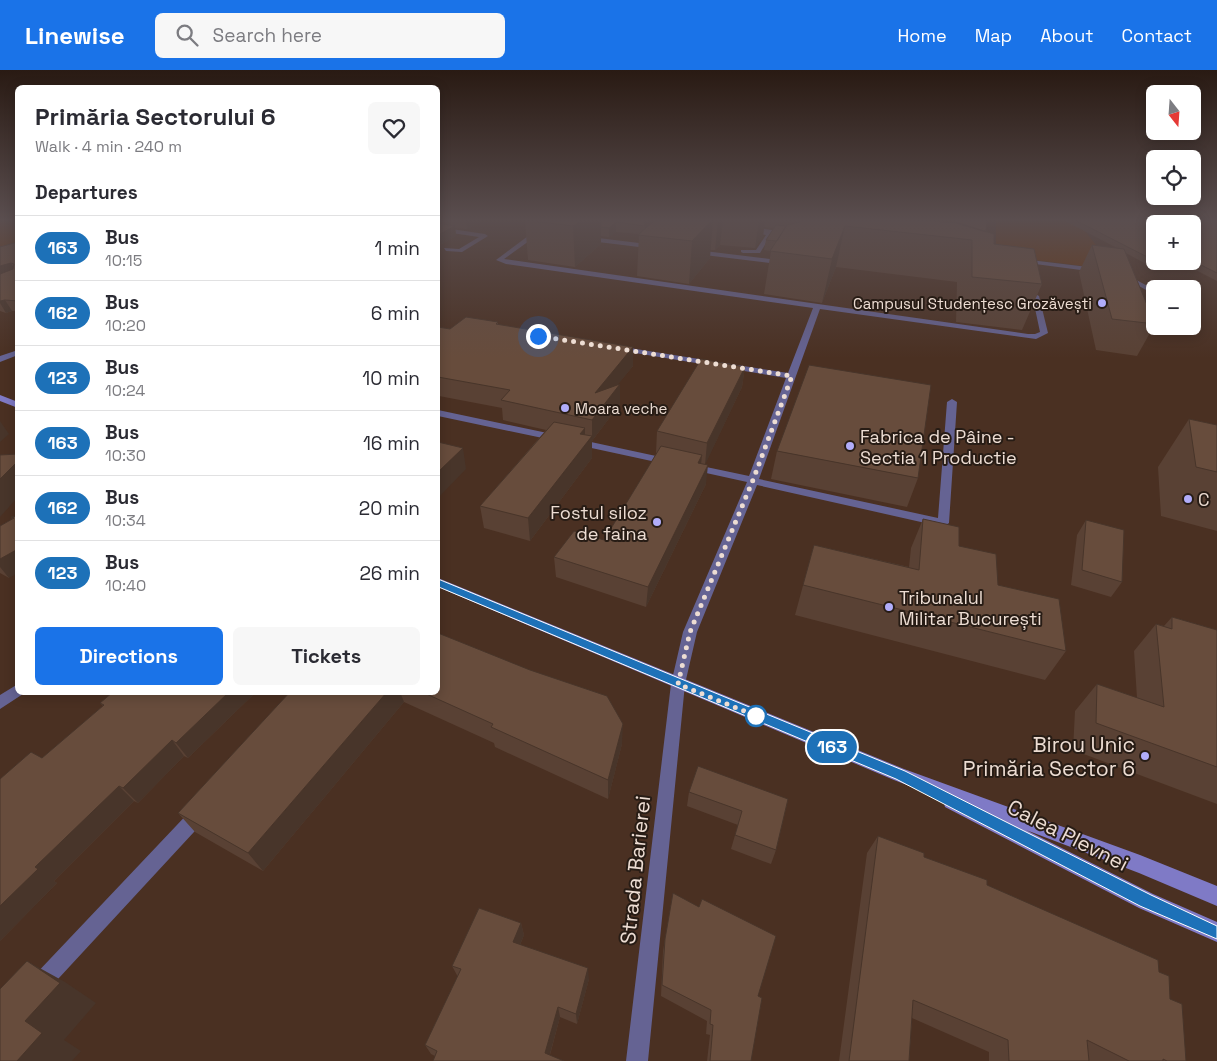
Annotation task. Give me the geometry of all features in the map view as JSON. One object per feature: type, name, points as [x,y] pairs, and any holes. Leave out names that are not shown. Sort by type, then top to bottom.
[{"type":"main road","points":[[0,398],[15,404]]},
{"type":"main road","name":"Calea Plevnei","points":[[440,583],[678,684],[900,775],[1140,864],[1217,896]]},
{"type":"main road","name":"Calea Plevnei","points":[[900,775],[1146,901],[1217,932]]},
{"type":"street","points":[[536,266],[1028,336],[1036,337],[1044,333],[1036,298],[1008,282],[964,266]]},
{"type":"street","points":[[1060,266],[1107,272]]},
{"type":"street","points":[[1116,274],[1125,276],[1146,288]]},
{"type":"street","name":"Strada Barierei","points":[[638,1061],[678,684],[690,632],[753,480],[817,306]]},
{"type":"street","points":[[606,346],[792,376]]},
{"type":"street","points":[[0,359],[15,353]]},
{"type":"street","points":[[440,413],[681,464],[943,523],[952,402]]},
{"type":"street","points":[[0,703],[15,692]]},
{"type":"street","points":[[27,998],[210,801]]},
{"type":"shaded area","points":[[1085,266],[1112,266],[1115,270]]},
{"type":"building","points":[[15,266],[15,301],[0,301],[0,274],[13,269]]},
{"type":"building","points":[[972,266],[1038,266],[1042,284],[972,277]]},
{"type":"building","points":[[1098,266],[1131,266],[1146,302],[1146,323],[1112,319]]},
{"type":"building","points":[[1203,266],[1217,266],[1217,273]]},
{"type":"building","points":[[466,317],[498,322],[496,324],[633,347],[595,393],[620,384],[592,420],[501,400],[510,390],[440,377],[440,327],[450,329]]},
{"type":"building","points":[[701,359],[745,367],[707,443],[657,431]]},
{"type":"building","name":"Fabrica de Pâine - Sectia 1 Productie","points":[[809,365],[931,385],[918,478],[777,451]]},
{"type":"building","points":[[1189,419],[1217,425],[1217,472],[1196,467]]},
{"type":"building","points":[[554,422],[585,428],[580,434],[592,436],[528,518],[480,506]]},
{"type":"building","points":[[440,442],[463,448],[440,470]]},
{"type":"building","points":[[661,446],[702,455],[698,463],[708,465],[648,587],[554,557],[574,531],[604,540]]},
{"type":"building","points":[[15,454],[15,464],[0,479],[0,455]]},
{"type":"building","points":[[15,516],[15,551],[0,559],[0,526],[14,518],[11,517]]},
{"type":"building","points":[[923,519],[959,527],[959,546],[996,554],[998,585],[1059,599],[1066,651],[803,585],[814,545],[919,570]]},
{"type":"building","points":[[1086,520],[1124,530],[1122,582],[1082,570]]},
{"type":"building","points":[[1172,617],[1217,630],[1217,767],[1096,723],[1097,684],[1164,707],[1156,624],[1172,629]]},
{"type":"building","points":[[440,634],[530,670],[607,696],[623,724],[608,780],[491,727],[493,724],[429,695],[440,695]]},
{"type":"building","points":[[109,695],[226,695],[176,743],[172,740],[123,788],[119,786],[35,867],[38,869],[0,906],[0,779],[31,752],[42,758],[104,705],[100,703]]},
{"type":"building","points":[[287,695],[384,695],[248,853],[178,813]]},
{"type":"building","points":[[698,766],[788,799],[776,850],[735,835],[742,811],[689,792]]},
{"type":"building","points":[[878,836],[924,853],[924,857],[987,880],[987,885],[1158,960],[1159,972],[1169,976],[1170,999],[1182,1004],[1186,1061],[1167,1061],[1163,1059],[1163,1061],[1129,1061],[1087,1040],[1089,1061],[1009,1061],[1008,1040],[913,1000],[909,1061],[849,1061]]},
{"type":"building","points":[[673,893],[699,907],[702,899],[776,936],[758,996],[762,998],[751,1061],[710,1061],[713,1025],[710,1024],[711,1010],[662,985],[665,939]]},
{"type":"building","points":[[479,908],[521,923],[513,942],[588,968],[576,1014],[558,1007],[545,1053],[564,1061],[433,1061],[437,1051],[425,1045],[461,969],[452,966]]},
{"type":"building","points":[[27,961],[60,983],[25,1021],[42,1033],[17,1061],[0,1061],[0,989]]},
{"type":"bus line","name":"163","points":[[440,583],[678,684],[900,775],[1146,901],[1217,932]]},
{"type":"place","name":"Campusul Studențesc Grozăvești","points":[[1102,303]]},
{"type":"place","name":"Moara veche","points":[[565,408]]},
{"type":"place","name":"Fabrica de Pâine - Sectia 1 Productie","points":[[850,446]]},
{"type":"place","name":"C","points":[[1188,499]]},
{"type":"place","name":"Fostul siloz de faina","points":[[657,522]]},
{"type":"place","name":"Tribunalul Militar București","points":[[889,607]]},
{"type":"place","name":"Birou Unic Primăria Sector 6","points":[[1145,756]]},
{"type":"route","points":[[538,336],[792,376],[753,480],[690,632],[678,684],[761,718],[756,716]]}]
